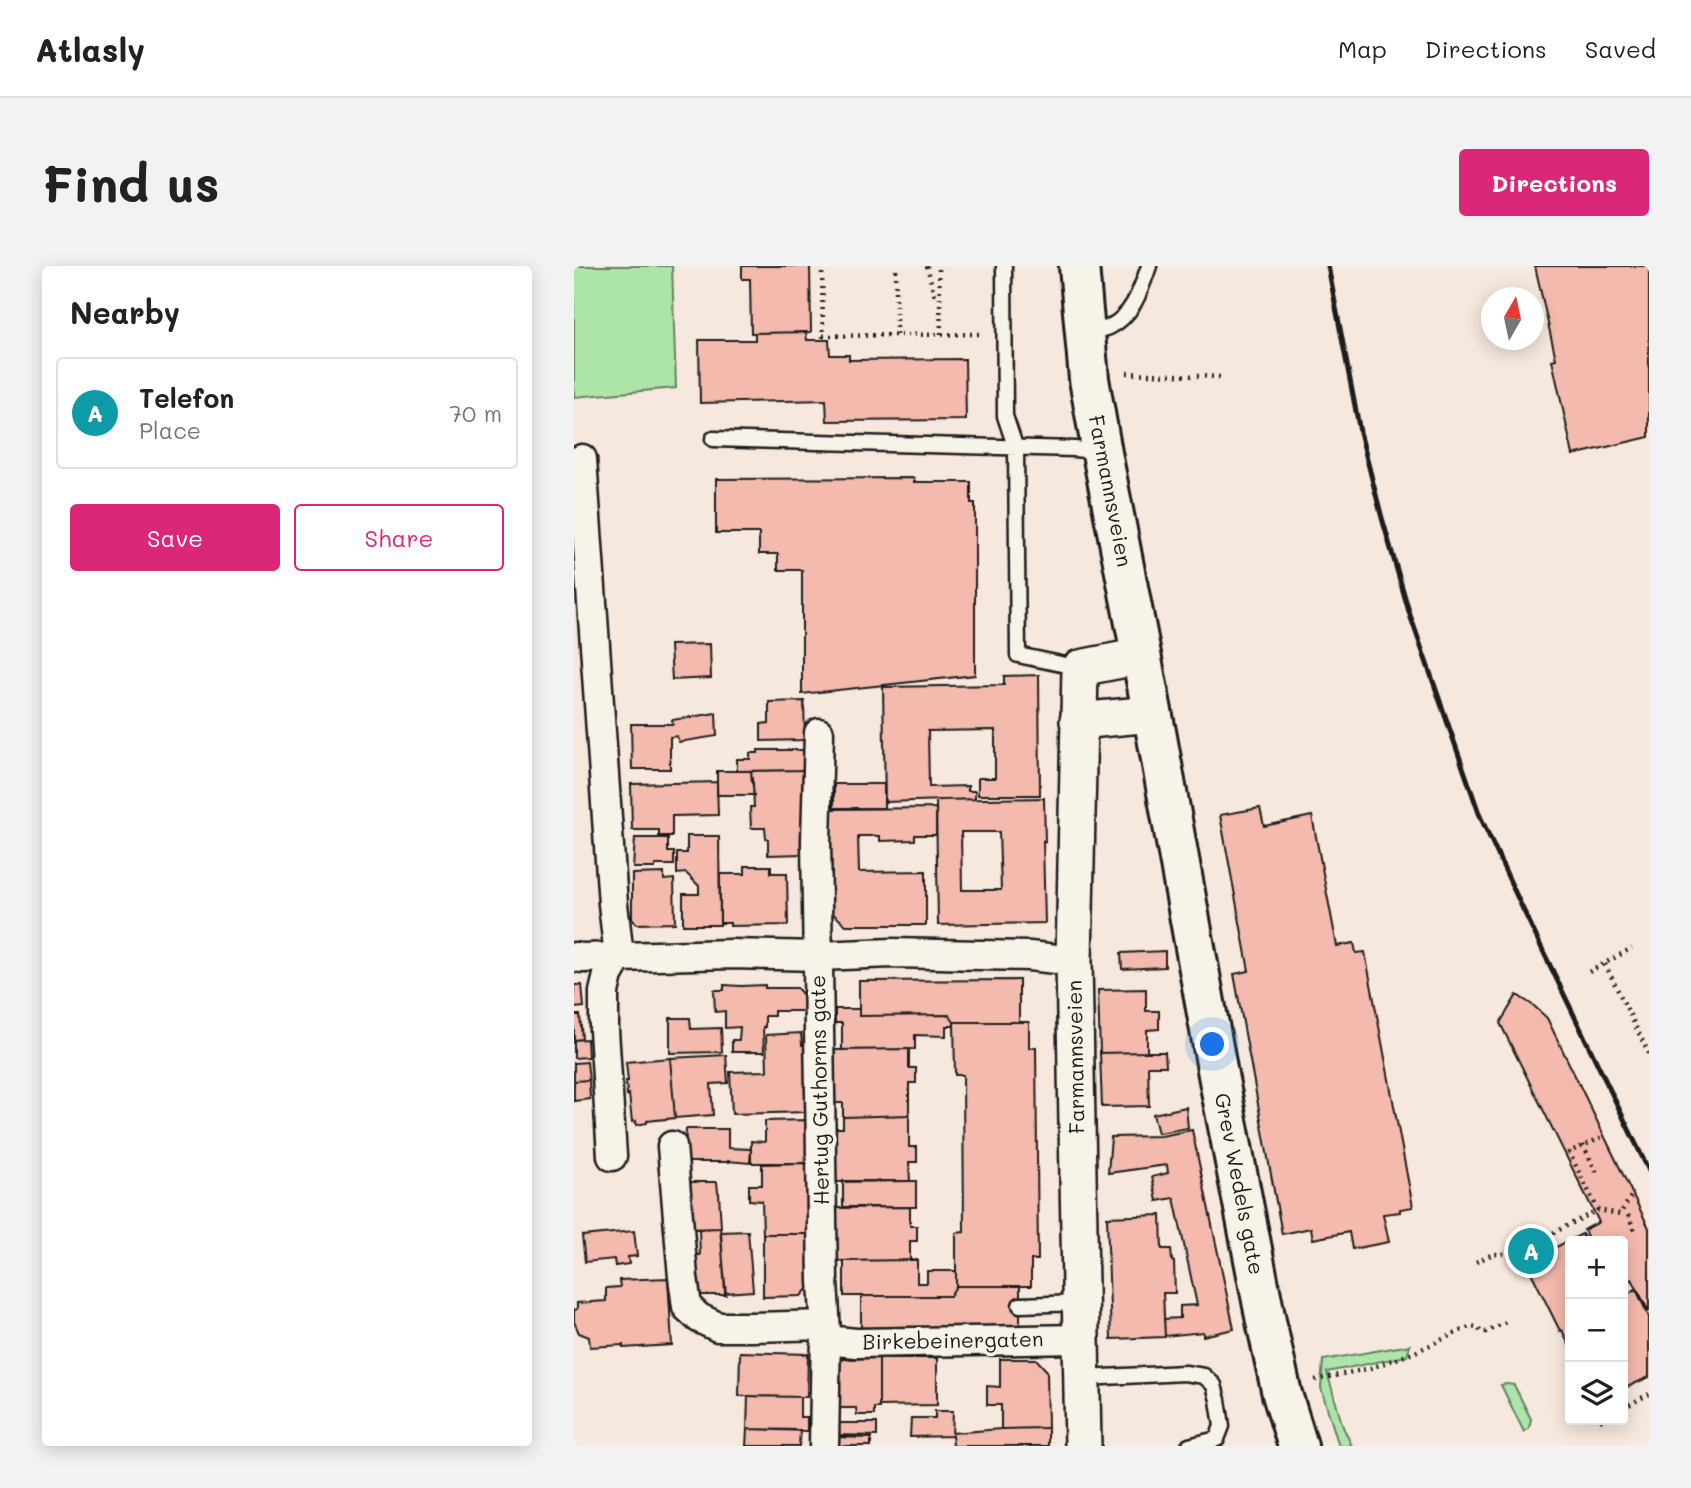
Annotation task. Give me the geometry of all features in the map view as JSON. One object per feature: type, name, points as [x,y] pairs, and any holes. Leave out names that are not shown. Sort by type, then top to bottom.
[{"type":"main road","name":"Farmannsveien","points":[[1079,266],[1089,379],[1152,714]]},
{"type":"main road","name":"Grev Wedels gate","points":[[1152,714],[1266,1321],[1282,1394],[1298,1446]]},
{"type":"street","points":[[582,459],[612,890],[620,956],[608,975],[604,992],[612,1156]]},
{"type":"street","points":[[1080,668],[1141,656]]},
{"type":"street","name":"Farmannsveien","points":[[1080,668],[1074,961],[1083,1446]]},
{"type":"street","points":[[1078,721],[1152,714]]},
{"type":"street","name":"Hertug Guthorms gate","points":[[819,733],[816,841],[825,1332],[824,1446]]},
{"type":"street","points":[[574,957],[892,953],[1029,956],[1074,961]]},
{"type":"street","name":"Birkebeinergaten","points":[[672,1146],[687,1307],[699,1318],[718,1327],[825,1332],[856,1343],[1080,1339]]},
{"type":"lane","points":[[1004,266],[1005,416],[1016,449],[1018,655],[1080,668]]},
{"type":"lane","points":[[1085,334],[1110,327],[1125,316],[1138,298],[1149,266]]},
{"type":"lane","points":[[713,439],[1074,449],[1102,453]]},
{"type":"lane","points":[[1020,1305],[1080,1303]]},
{"type":"lane","points":[[1082,1378],[1185,1373],[1204,1376],[1214,1385],[1222,1426],[1217,1439],[1189,1446]]},
{"type":"path","points":[[822,266],[823,336],[1004,334]]},
{"type":"path","points":[[896,266],[896,335]]},
{"type":"path","points":[[927,266],[934,294],[940,294]]},
{"type":"path","points":[[940,267],[941,334]]},
{"type":"path","points":[[1133,373],[1220,377]]},
{"type":"path","points":[[1589,972],[1632,948]]},
{"type":"path","points":[[1605,964],[1649,1054]]},
{"type":"path","points":[[1598,1210],[1569,1152],[1605,1136]]},
{"type":"path","points":[[1583,1146],[1598,1175]]},
{"type":"path","points":[[1476,1262],[1493,1254],[1512,1254],[1598,1210],[1620,1214],[1633,1193]]},
{"type":"path","points":[[1628,1215],[1636,1233]]},
{"type":"path","points":[[1311,1381],[1370,1368],[1413,1353],[1471,1326],[1486,1332],[1506,1322]]},
{"type":"path","points":[[1628,1405],[1649,1394]]},
{"type":"green space","points":[[574,266],[672,266],[676,388],[574,397]]},
{"type":"green space","points":[[1410,1345],[1407,1356],[1327,1372],[1343,1427],[1352,1446],[1339,1446],[1321,1388],[1323,1360]]},
{"type":"green space","points":[[1501,1385],[1514,1385],[1531,1419],[1529,1428],[1524,1432]]},
{"type":"building","points":[[742,266],[810,266],[811,332],[751,333],[750,279],[742,279]]},
{"type":"building","points":[[1535,266],[1649,266],[1649,437],[1573,455],[1552,360],[1556,359],[1544,306],[1544,287],[1540,287]]},
{"type":"building","points":[[806,332],[807,340],[829,340],[830,355],[849,355],[849,360],[965,359],[966,420],[827,421],[826,400],[700,403],[699,340],[755,340],[755,333]]},
{"type":"building","points":[[914,478],[914,482],[971,482],[971,503],[975,503],[975,675],[802,694],[802,570],[778,570],[778,554],[759,554],[759,533],[716,533],[716,479]]},
{"type":"building","points":[[710,644],[711,678],[672,680],[670,645]]},
{"type":"building","points":[[1039,675],[1040,795],[978,795],[978,778],[995,778],[995,730],[928,731],[929,787],[968,786],[968,791],[975,791],[975,799],[885,802],[883,687],[1004,685],[1004,676]]},
{"type":"building","points":[[804,701],[805,740],[761,741],[761,724],[769,723],[769,702]]},
{"type":"building","points":[[716,713],[717,736],[679,742],[677,736],[670,737],[670,769],[632,769],[631,724],[673,724],[672,720]]},
{"type":"building","points":[[758,750],[805,750],[805,770],[737,771],[737,759],[750,759],[750,753],[758,753]]},
{"type":"building","points":[[805,770],[803,854],[768,855],[765,828],[751,828],[750,807],[754,807],[751,771]]},
{"type":"building","points":[[717,771],[751,771],[754,795],[717,795]]},
{"type":"building","points":[[717,782],[718,815],[672,816],[672,836],[659,836],[659,830],[632,830],[631,784]]},
{"type":"building","points":[[834,784],[884,784],[884,808],[834,808]]},
{"type":"building","points":[[1044,798],[1045,923],[938,925],[936,800]],"holes":[[[961,832],[999,832],[1001,890],[962,890]]]},
{"type":"building","points":[[936,808],[936,835],[915,835],[915,840],[880,841],[880,836],[858,836],[859,872],[926,871],[926,925],[846,925],[831,912],[831,809]]},
{"type":"building","points":[[1260,808],[1264,826],[1312,816],[1337,946],[1354,943],[1356,953],[1365,952],[1413,1207],[1383,1214],[1389,1242],[1352,1249],[1349,1232],[1313,1239],[1311,1228],[1282,1234],[1234,974],[1249,971],[1220,815]]},
{"type":"building","points":[[687,836],[719,836],[720,925],[683,925],[683,894],[699,894],[699,886],[686,873],[677,874],[677,853],[687,853]]},
{"type":"building","points":[[635,838],[668,838],[668,852],[674,852],[674,865],[633,868]]},
{"type":"building","points":[[745,866],[771,866],[771,873],[787,873],[788,925],[730,926],[730,923],[720,923],[720,874],[745,874]]},
{"type":"building","points":[[664,873],[664,880],[674,879],[675,923],[637,924],[632,919],[632,874]]},
{"type":"building","points":[[1165,951],[1165,967],[1122,969],[1121,953]]},
{"type":"building","points":[[1019,980],[1019,1022],[954,1022],[949,1015],[859,1016],[859,981]]},
{"type":"building","points":[[574,985],[582,985],[584,1007],[574,1008]]},
{"type":"building","points":[[724,985],[797,988],[804,996],[804,1011],[774,1011],[774,1016],[765,1016],[764,1052],[732,1052],[732,1040],[739,1040],[740,1027],[725,1028],[725,1011],[715,1012],[714,990],[724,990]]},
{"type":"building","points":[[1146,989],[1146,1011],[1159,1011],[1159,1029],[1147,1030],[1147,1052],[1100,1053],[1098,990]]},
{"type":"building","points":[[1517,995],[1547,1018],[1649,1228],[1649,1312],[1632,1279],[1628,1281],[1628,1236],[1587,1236],[1584,1230],[1599,1222],[1500,1023]]},
{"type":"building","points":[[835,1009],[859,1009],[859,1016],[949,1015],[954,1026],[946,1026],[946,1036],[915,1035],[915,1049],[842,1050],[842,1023],[835,1023]]},
{"type":"building","points":[[574,1015],[580,1015],[582,1039],[574,1040]]},
{"type":"building","points":[[670,1018],[690,1018],[691,1029],[721,1028],[722,1052],[670,1053]]},
{"type":"building","points":[[954,1022],[1029,1022],[1029,1048],[1036,1047],[1038,1260],[1031,1260],[1031,1286],[956,1286],[956,1233],[964,1232],[963,1075],[955,1075]]},
{"type":"building","points":[[801,1033],[807,1112],[732,1114],[730,1072],[767,1071],[766,1035]]},
{"type":"building","points":[[587,1039],[588,1057],[574,1058],[574,1040]]},
{"type":"building","points":[[909,1049],[909,1068],[916,1068],[916,1083],[909,1083],[909,1115],[843,1117],[843,1103],[835,1103],[835,1050]]},
{"type":"building","points":[[1165,1052],[1166,1066],[1148,1066],[1149,1106],[1102,1107],[1100,1053]]},
{"type":"building","points":[[726,1055],[728,1083],[711,1084],[713,1115],[675,1118],[670,1058]]},
{"type":"building","points":[[670,1058],[675,1118],[636,1125],[636,1121],[632,1122],[629,1094],[627,1095],[626,1062]]},
{"type":"building","points":[[587,1062],[589,1080],[574,1081],[574,1063]]},
{"type":"building","points":[[589,1080],[590,1099],[574,1101],[574,1081]]},
{"type":"building","points":[[1186,1107],[1188,1128],[1158,1133],[1153,1114]]},
{"type":"building","points":[[909,1115],[909,1147],[917,1147],[917,1162],[909,1162],[910,1181],[836,1182],[836,1128],[843,1128],[843,1117]]},
{"type":"building","points":[[808,1120],[808,1163],[751,1163],[751,1141],[765,1142],[765,1121]]},
{"type":"building","points":[[686,1129],[728,1129],[728,1148],[751,1149],[750,1163],[685,1162]]},
{"type":"building","points":[[1192,1130],[1234,1329],[1203,1336],[1203,1332],[1165,1336],[1164,1319],[1180,1318],[1180,1306],[1197,1305],[1174,1198],[1157,1201],[1152,1177],[1168,1173],[1167,1165],[1108,1173],[1111,1137],[1161,1136]]},
{"type":"building","points":[[808,1163],[809,1234],[763,1234],[762,1201],[749,1200],[749,1185],[762,1185],[762,1164]]},
{"type":"building","points":[[843,1181],[916,1181],[916,1207],[843,1207]]},
{"type":"building","points":[[688,1182],[717,1182],[721,1228],[688,1229]]},
{"type":"building","points":[[910,1207],[910,1226],[917,1226],[917,1241],[910,1241],[910,1260],[837,1261],[836,1208]]},
{"type":"building","points":[[1161,1215],[1162,1249],[1171,1249],[1174,1262],[1175,1293],[1163,1293],[1165,1337],[1111,1339],[1107,1217]]},
{"type":"building","points":[[720,1228],[726,1295],[699,1295],[689,1255],[700,1255],[699,1229]]},
{"type":"building","points":[[634,1231],[637,1256],[628,1257],[629,1264],[615,1266],[614,1259],[585,1262],[582,1236]]},
{"type":"building","points":[[748,1231],[753,1291],[725,1293],[721,1232]]},
{"type":"building","points":[[763,1234],[809,1234],[809,1287],[801,1296],[763,1297]]},
{"type":"building","points":[[1565,1242],[1565,1336],[1562,1330],[1560,1331],[1526,1262]]},
{"type":"building","points":[[917,1260],[917,1283],[927,1283],[927,1271],[956,1271],[956,1286],[950,1296],[844,1296],[844,1261]]},
{"type":"building","points":[[668,1278],[672,1345],[590,1347],[589,1337],[579,1333],[574,1322],[577,1303],[606,1301],[606,1288],[620,1287],[619,1280]]},
{"type":"building","points":[[956,1286],[1020,1286],[1020,1327],[861,1328],[861,1296],[950,1296]]},
{"type":"building","points":[[1636,1289],[1649,1317],[1649,1377],[1628,1387],[1628,1299],[1628,1293]]},
{"type":"building","points":[[740,1352],[808,1354],[807,1397],[739,1396]]},
{"type":"building","points":[[879,1358],[937,1358],[937,1405],[879,1406]]},
{"type":"building","points":[[879,1358],[879,1408],[874,1408],[874,1415],[857,1415],[856,1408],[835,1408],[835,1365],[843,1359]]},
{"type":"building","points":[[1000,1359],[1036,1359],[1047,1371],[1048,1428],[1001,1429],[1001,1405],[987,1405],[987,1386],[1000,1387]]},
{"type":"building","points":[[748,1396],[800,1397],[800,1417],[807,1417],[807,1431],[747,1429]]},
{"type":"building","points":[[935,1411],[953,1411],[952,1436],[910,1437],[911,1418],[935,1418]]},
{"type":"building","points":[[834,1423],[877,1423],[877,1436],[834,1435]]},
{"type":"building","points":[[1048,1428],[1048,1446],[953,1446],[952,1433]]},
{"type":"building","points":[[747,1429],[800,1430],[799,1446],[746,1446]]},
{"type":"building","points":[[834,1437],[871,1438],[871,1446],[834,1446]]},
{"type":"railway","points":[[1328,266],[1360,432],[1382,518],[1410,615],[1480,816],[1649,1171]]},
{"type":"place","name":"Telefon","points":[[1531,1251]]}]
